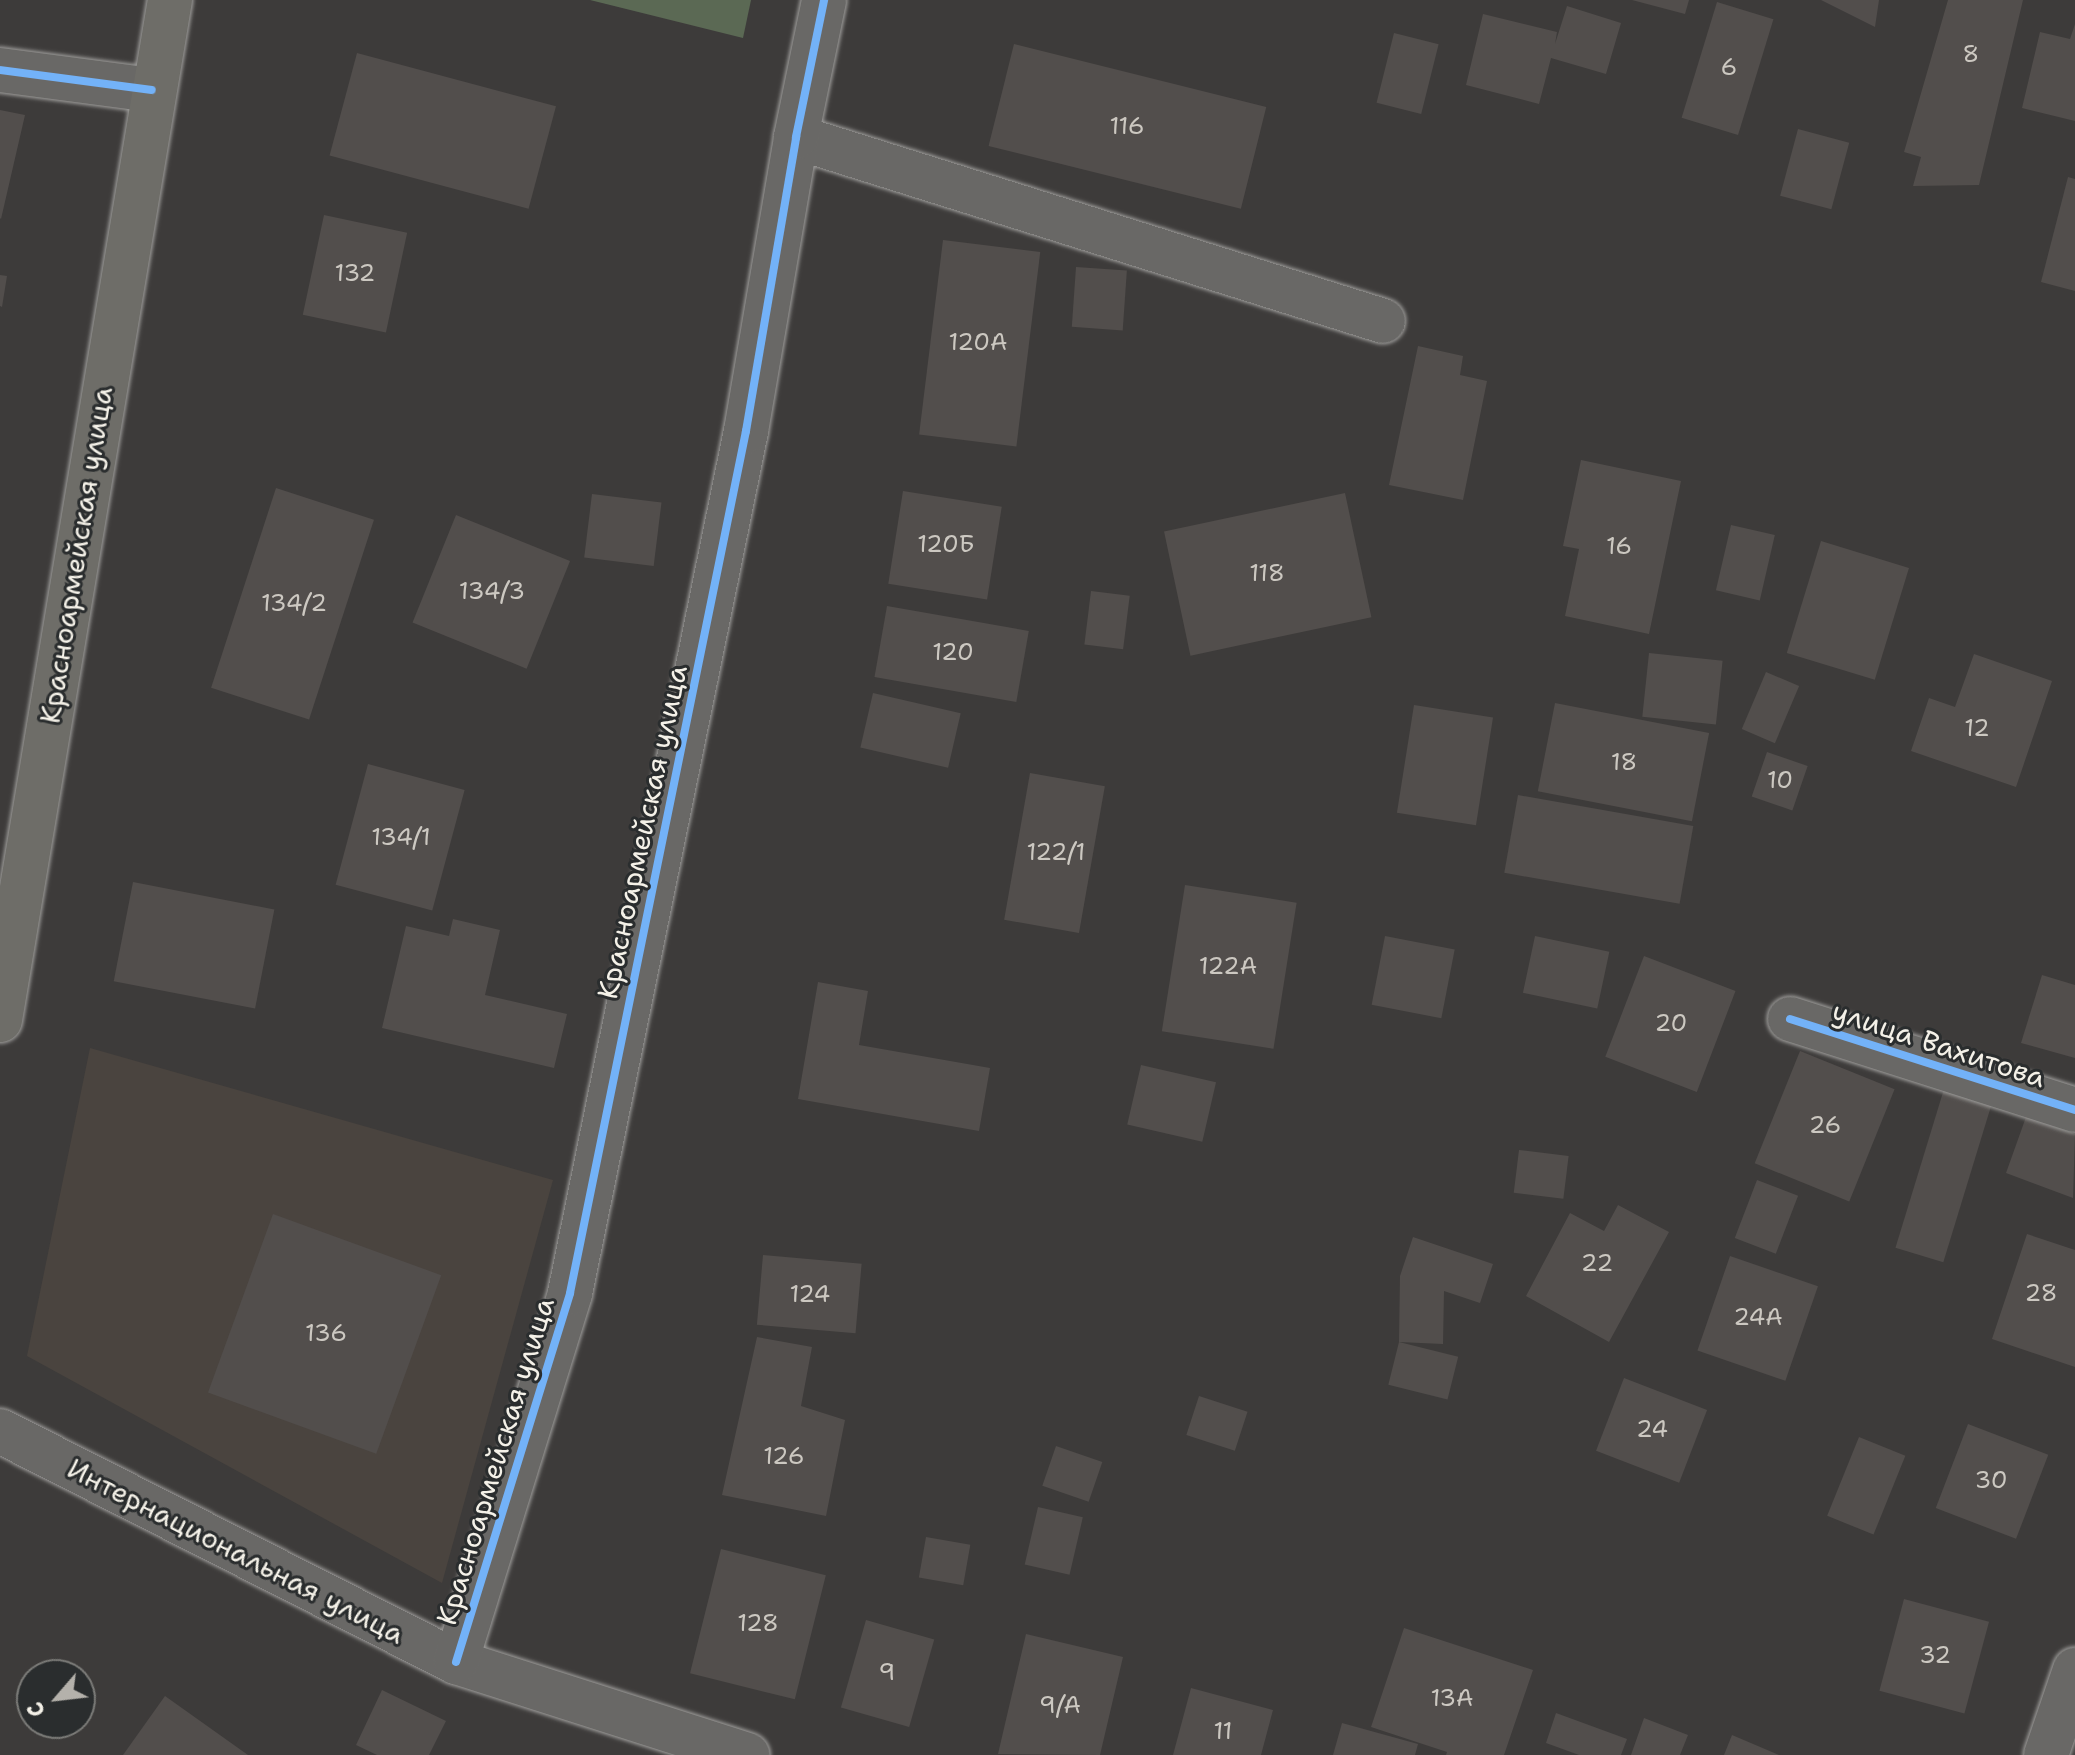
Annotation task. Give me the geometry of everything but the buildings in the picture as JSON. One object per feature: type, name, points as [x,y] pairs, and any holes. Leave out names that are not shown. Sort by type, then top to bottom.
[{"type":"main road","name":"Красноармейская улица","points":[[0,1020],[152,90],[170,0]]},
{"type":"street","name":"Красноармейская улица","points":[[456,1662],[570,1293],[743,446],[796,137],[824,0]]},
{"type":"street","points":[[0,70],[152,90]]},
{"type":"street","points":[[796,137],[1383,321]]},
{"type":"street","name":"улица Вахитова","points":[[1790,1019],[2075,1110]]},
{"type":"street","name":"Интернациональная улица","points":[[0,1431],[456,1662],[748,1755]]},
{"type":"street","points":[[2046,1755],[2075,1670]]},
{"type":"shaded area","points":[[90,1048],[553,1180],[442,1583],[27,1356]]},
{"type":"green space","points":[[590,0],[751,0],[743,38]]},
{"type":"cycle path","points":[[456,1662],[570,1293],[746,431],[796,137],[824,0]]},
{"type":"cycle path","points":[[0,70],[152,90]]},
{"type":"cycle path","points":[[1790,1019],[2075,1110]]}]
